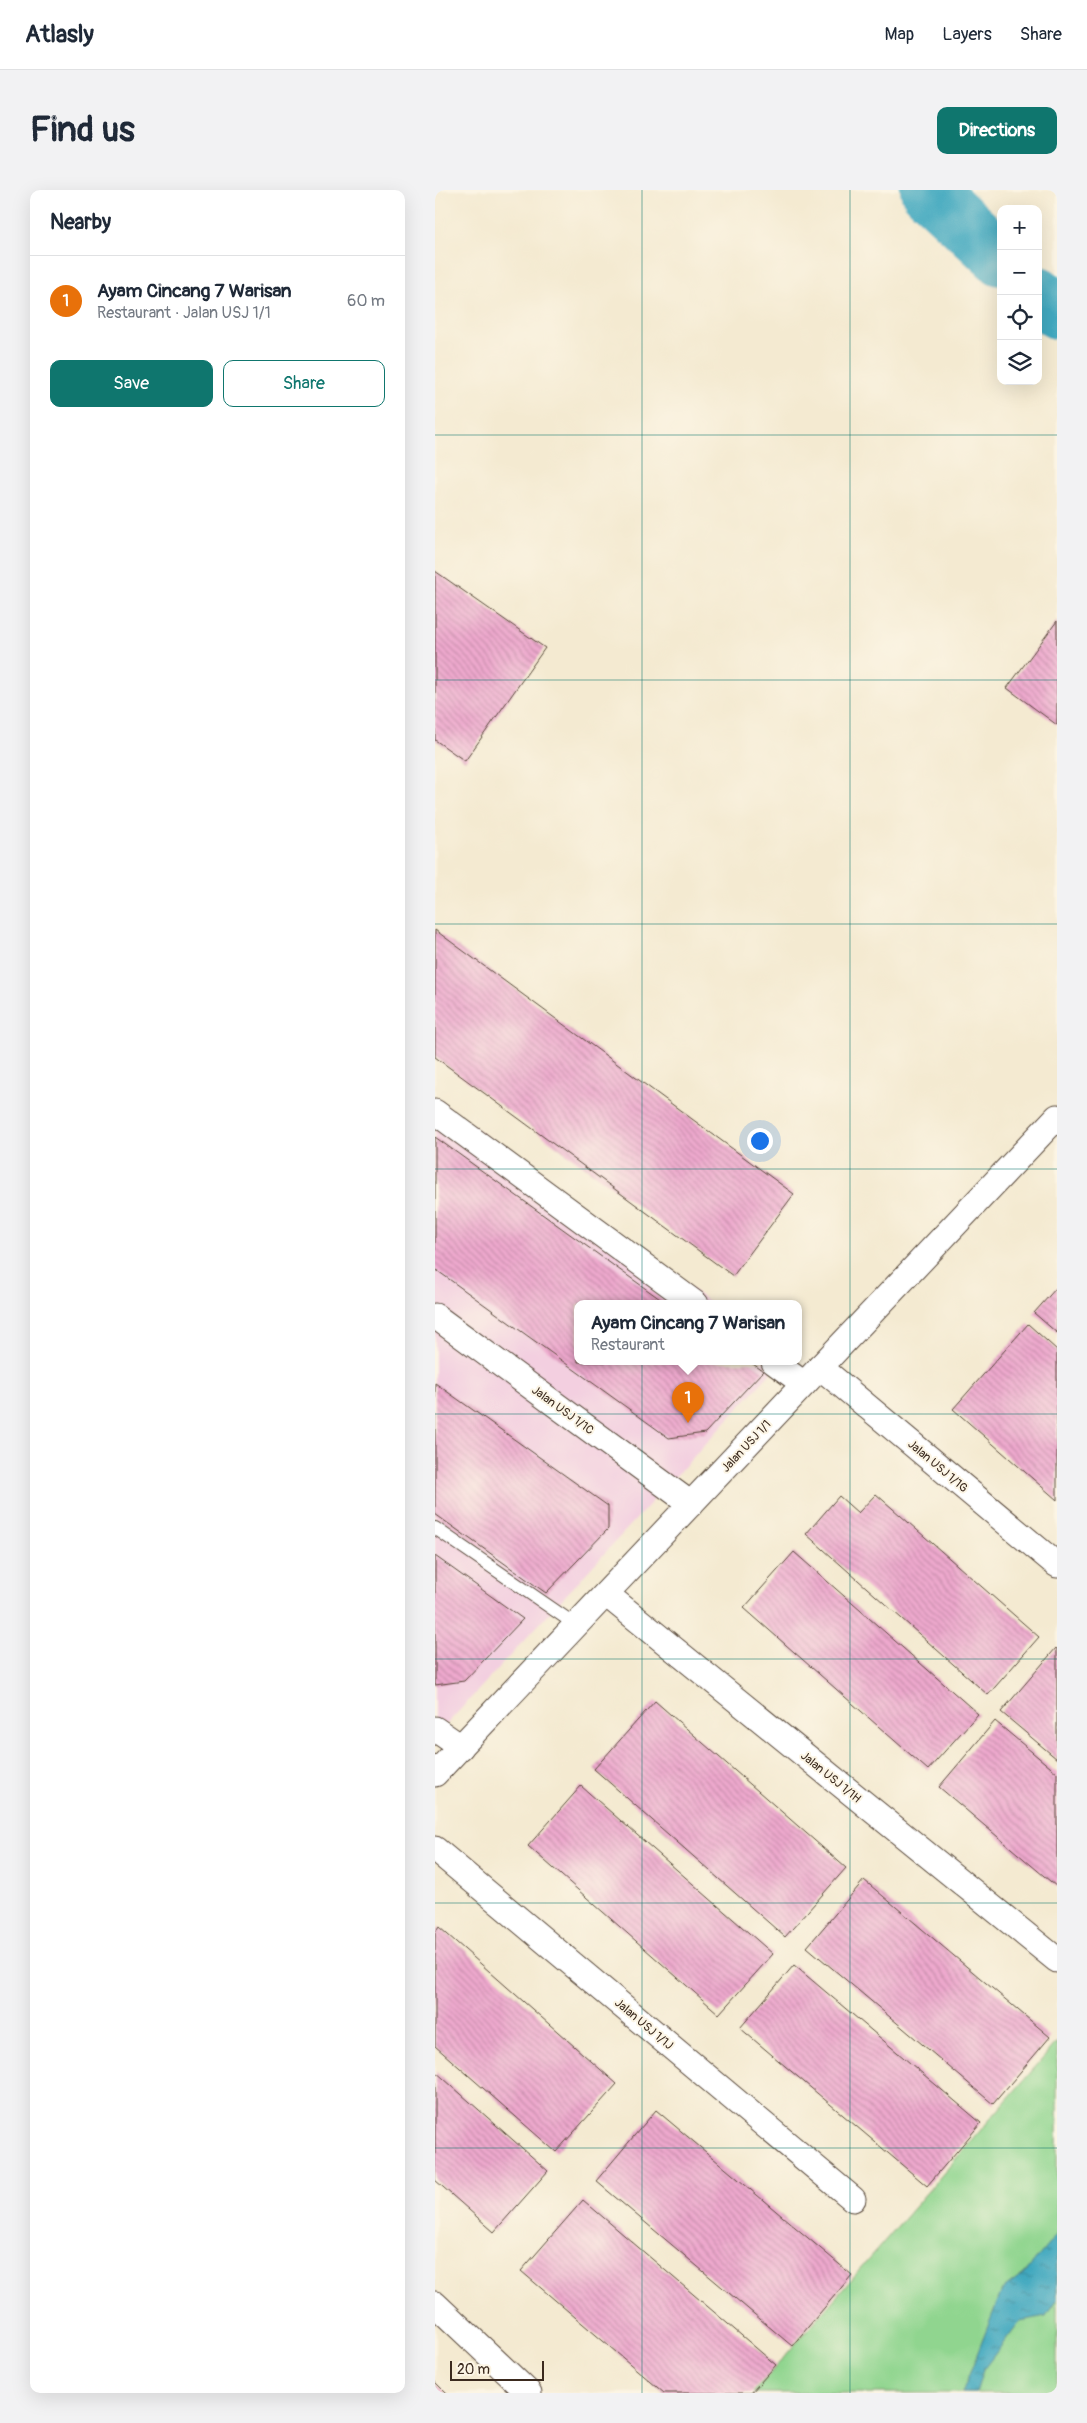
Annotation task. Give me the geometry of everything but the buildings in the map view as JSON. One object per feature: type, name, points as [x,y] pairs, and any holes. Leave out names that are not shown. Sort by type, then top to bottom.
[{"type":"street","points":[[435,1112],[691,1300]]},
{"type":"street","name":"Jalan USJ 1/1","points":[[435,1774],[812,1376],[1055,1124]]},
{"type":"street","name":"Jalan USJ 1/1C","points":[[435,1316],[691,1504]]},
{"type":"street","name":"Jalan USJ 1/1G","points":[[782,1365],[812,1376],[1057,1565]]},
{"type":"street","name":"Jalan USJ 1/1H","points":[[605,1594],[1057,1960]]},
{"type":"street","points":[[435,1729],[461,1747]]},
{"type":"street","name":"Jalan USJ 1/1J","points":[[435,1849],[853,2199]]},
{"type":"street","points":[[435,2304],[529,2393]]},
{"type":"lane","points":[[435,1528],[576,1625]]},
{"type":"shaded area","points":[[435,1098],[707,1300],[574,1300],[574,1365],[778,1365],[435,1737]]},
{"type":"green space","points":[[1057,2042],[1057,2393],[753,2393]]},
{"type":"water","points":[[1057,2234],[1057,2299],[1046,2316],[1020,2321],[983,2370],[976,2393],[962,2393],[1002,2290],[1024,2274]]},
{"type":"waterway","points":[[928,190],[997,254]]},
{"type":"waterway","points":[[1039,295],[1057,311]]},
{"type":"place","name":"Ayam Cincang 7 Warisan","points":[[688,1423]]}]
